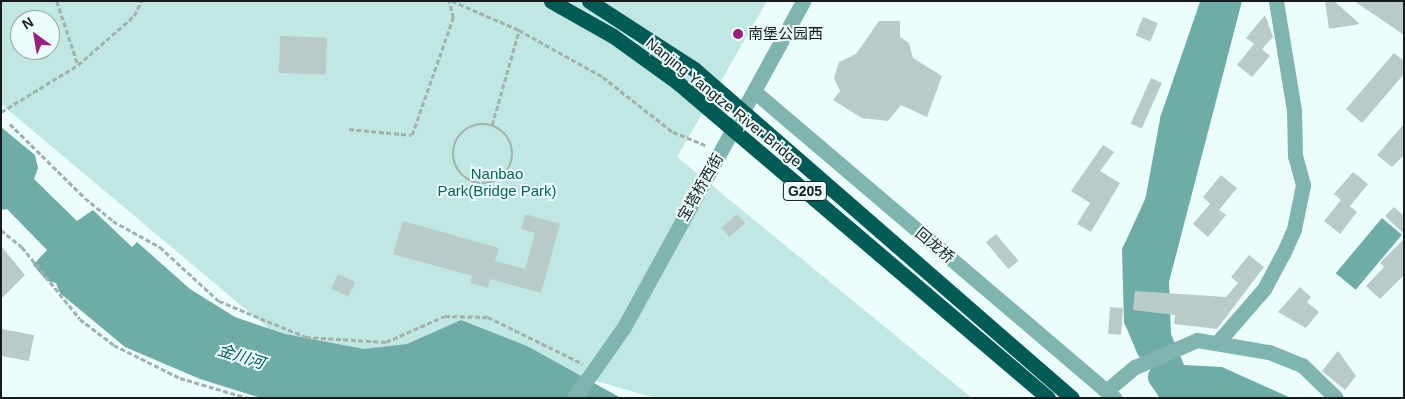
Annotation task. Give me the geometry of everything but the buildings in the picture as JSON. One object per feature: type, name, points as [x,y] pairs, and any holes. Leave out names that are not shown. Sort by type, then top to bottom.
[{"type":"highway","name":"Nanjing Yangtze River Bridge","points":[[551,1],[613,36],[677,82],[1048,398]]},
{"type":"highway","name":"Nanjing Yangtze River Bridge","points":[[589,1],[694,69],[1072,398]]},
{"type":"street","name":"宝塔桥西街","points":[[574,398],[624,327],[755,92],[803,1]]},
{"type":"street","points":[[1217,343],[1269,280],[1294,229],[1303,185],[1295,156],[1294,110],[1276,1]]},
{"type":"street","name":"回龙桥","points":[[755,92],[1110,394]]},
{"type":"street","points":[[1110,394],[1164,352],[1197,340],[1269,352],[1302,365],[1336,398]]},
{"type":"path","points":[[57,1],[78,65]]},
{"type":"path","points":[[1,112],[78,65],[134,16],[141,1]]},
{"type":"path","points":[[450,1],[518,30],[603,76],[673,132],[711,148]]},
{"type":"path","points":[[349,129],[412,135],[453,18],[450,1]]},
{"type":"path","points":[[492,125],[518,30]]},
{"type":"path","points":[[10,124],[79,192],[113,221],[160,247],[218,301],[306,337],[386,342],[445,316],[488,317],[593,369]]},
{"type":"path","points":[[473,125],[492,125],[513,146],[511,166],[497,181],[477,184],[455,166],[453,147],[473,125]]},
{"type":"path","points":[[1,230],[22,247],[80,319],[114,345],[180,378],[248,398]]},
{"type":"green space","name":"Nanbao Park(Bridge Park)","points":[[1,1],[767,1],[677,157],[972,398],[655,398],[544,366],[293,349],[1,104]]},
{"type":"water","points":[[1219,1],[1242,1],[1169,282],[1171,334],[1184,365],[1222,367],[1291,398],[1171,398],[1139,308],[1142,250]]},
{"type":"water","name":"金川河","points":[[1,127],[35,155],[38,168],[34,179],[77,221],[93,210],[132,247],[137,242],[190,289],[235,317],[285,334],[364,349],[407,344],[461,320],[527,346],[621,398],[261,398],[200,379],[125,347],[60,293],[56,283],[47,281],[33,265],[47,250],[7,209],[1,210]]},
{"type":"water","points":[[1382,218],[1402,235],[1356,290],[1336,273]]},
{"type":"waterway","points":[[1148,348],[1136,320],[1134,252],[1157,202],[1172,120],[1213,1]]},
{"type":"waterway","points":[[1160,377],[1174,398]]},
{"type":"place","name":"南堡公园西","points":[[738,34]]}]
